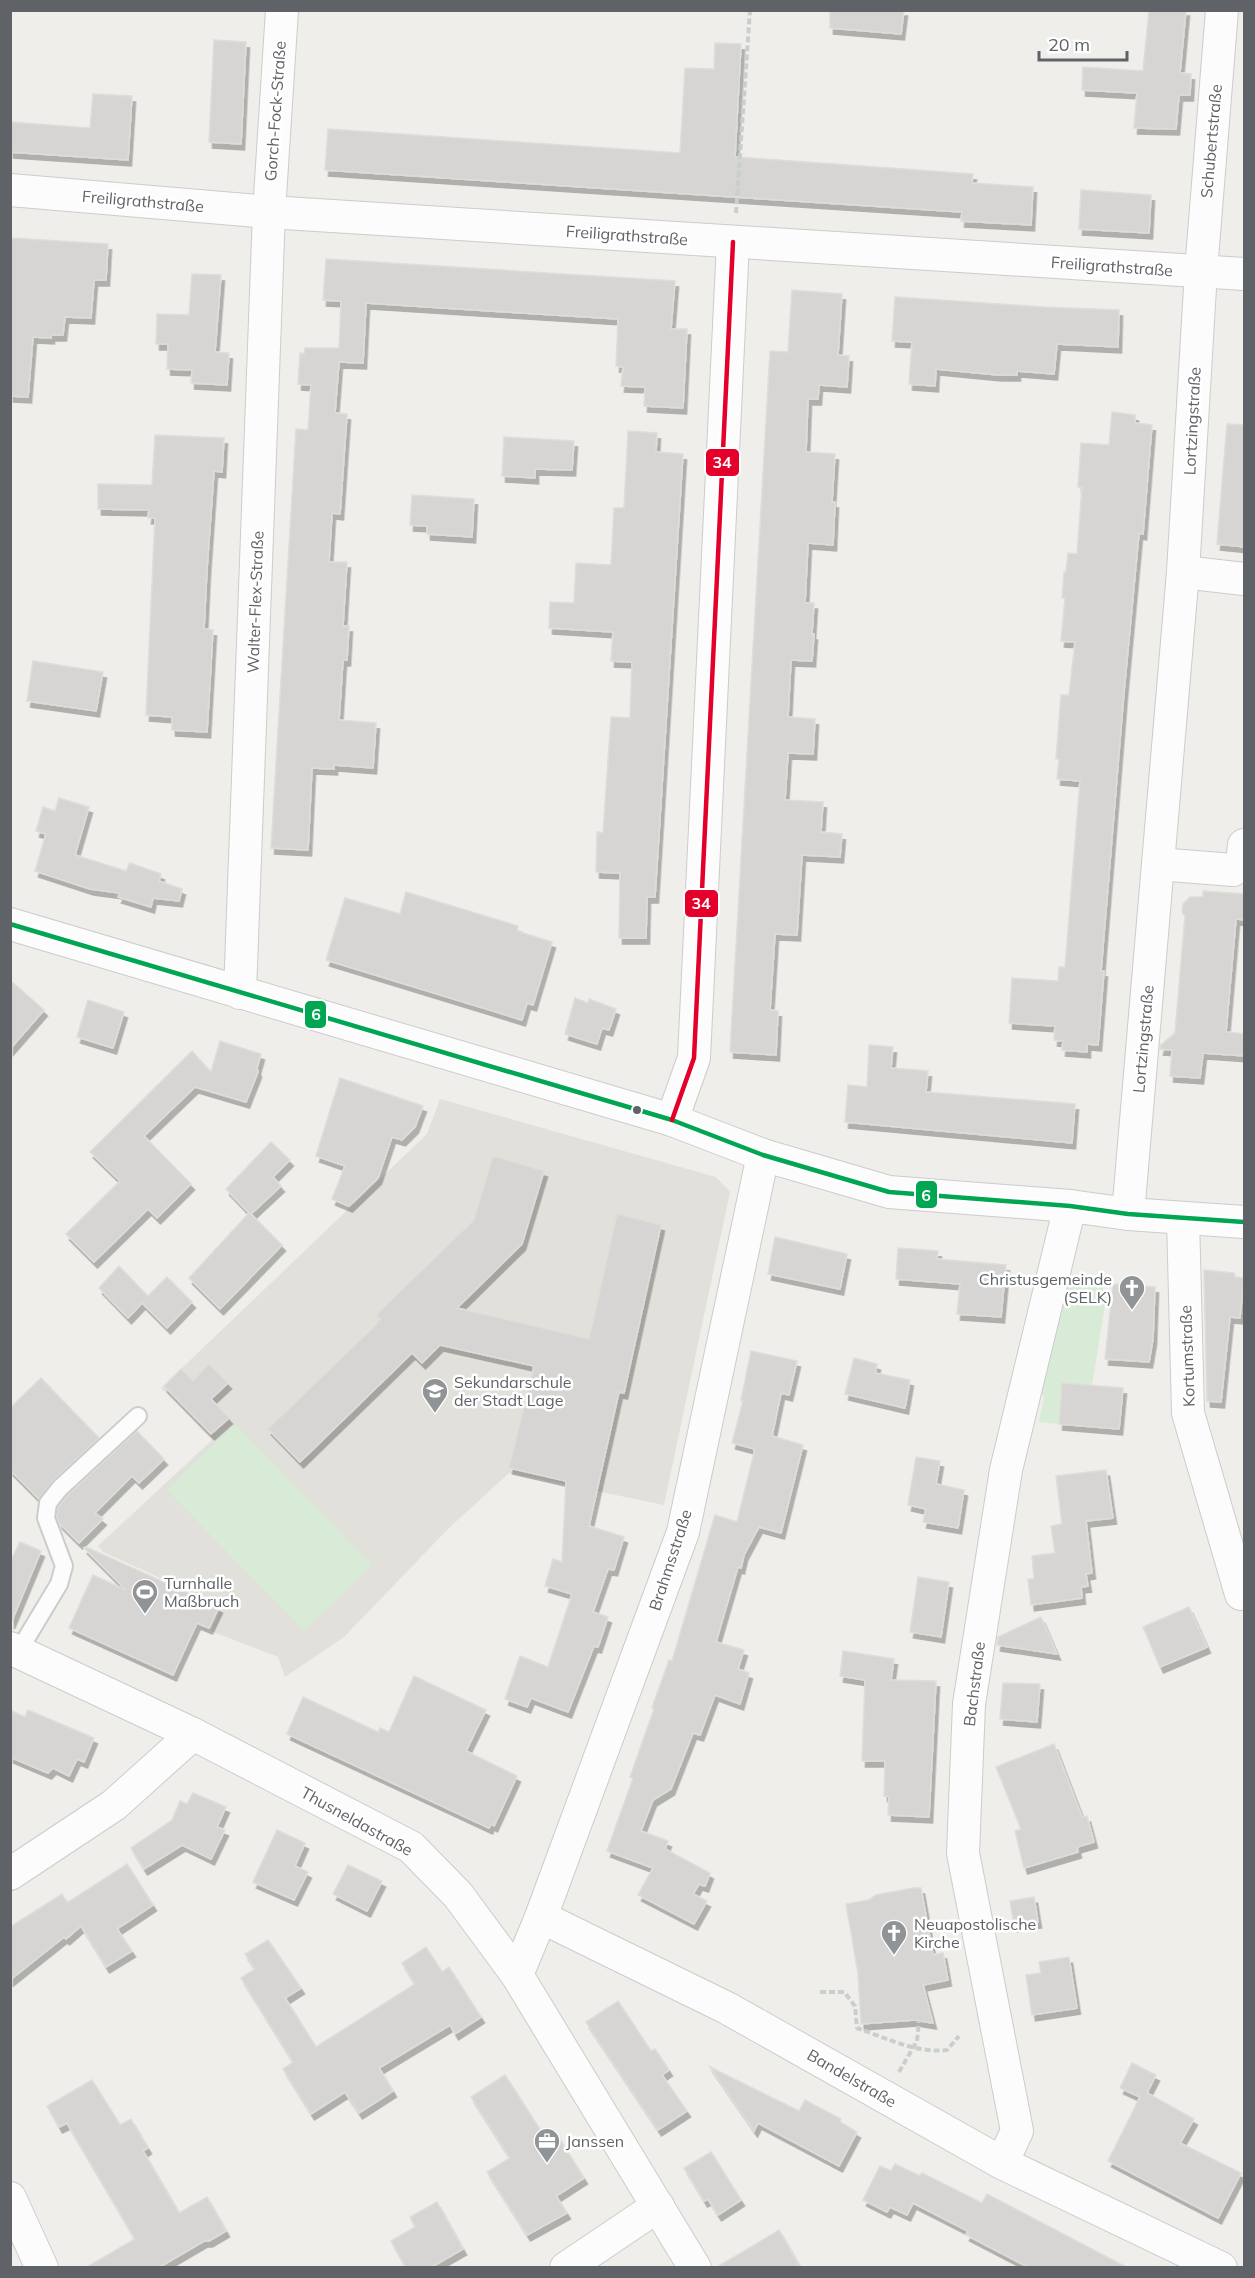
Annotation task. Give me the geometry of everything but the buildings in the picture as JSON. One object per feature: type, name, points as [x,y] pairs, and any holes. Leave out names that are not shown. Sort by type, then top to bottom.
[{"type":"street","name":"Gorch-Fock-Straße","points":[[269,212],[282,10]]},
{"type":"street","name":"Schubertstraße","points":[[1201,271],[1222,10]]},
{"type":"street","name":"Freiligrathstraße","points":[[10,190],[269,212],[1245,274]]},
{"type":"street","name":"Walter-Flex-Straße","points":[[240,993],[269,212]]},
{"type":"street","points":[[672,1120],[694,1058],[734,242]]},
{"type":"street","name":"Lortzingstraße","points":[[1128,1214],[1183,572],[1201,271]]},
{"type":"street","points":[[1183,572],[1245,579]]},
{"type":"street","points":[[1158,864],[1233,870],[1242,863],[1245,845]]},
{"type":"street","points":[[10,924],[672,1120],[763,1155],[889,1192],[1070,1206],[1128,1214],[1245,1222]]},
{"type":"street","name":"Brahmsstraße","points":[[541,1917],[683,1532],[763,1155]]},
{"type":"street","name":"Bachstraße","points":[[1002,2163],[1017,2131],[963,1853],[969,1704],[1006,1470],[1070,1206]]},
{"type":"street","name":"Kortumstraße","points":[[1183,1218],[1188,1413],[1241,1594]]},
{"type":"street","name":"Thusneldastraße","points":[[14,1650],[193,1734],[411,1847],[458,1895],[516,1975],[694,2268]]},
{"type":"street","points":[[10,1874],[114,1805],[193,1734]]},
{"type":"street","points":[[516,1975],[541,1917]]},
{"type":"street","name":"Bandelstraße","points":[[541,1917],[727,2008],[1002,2163],[1221,2268]]},
{"type":"street","points":[[10,2198],[42,2268]]},
{"type":"street","points":[[566,2268],[658,2206]]},
{"type":"lane","points":[[14,1650],[59,1584],[64,1566],[46,1518],[48,1503],[60,1488],[138,1416]]},
{"type":"path","points":[[734,242],[750,10]]},
{"type":"path","points":[[820,1992],[844,1992],[855,2006],[857,2028],[913,2047],[947,2050],[959,2036]]},
{"type":"path","points":[[905,2061],[917,2041],[919,2021]]},
{"type":"shaded area","name":"Sekundarschule der Stadt Lage","points":[[440,1099],[716,1177],[730,1192],[664,1505],[509,1473],[448,1529],[344,1637],[285,1677],[278,1657],[211,1631],[222,1606],[103,1552],[98,1546],[212,1440],[161,1388],[427,1134]]},
{"type":"green space","points":[[1066,1281],[1103,1283],[1103,1289],[1107,1293],[1092,1385],[1062,1383],[1059,1424],[1039,1422],[1044,1396],[1036,1392]]},
{"type":"green space","points":[[235,1424],[372,1565],[304,1631],[167,1490]]},
{"type":"transit line","name":"34","points":[[672,1120],[694,1058],[733,242]]},
{"type":"transit line","name":"6","points":[[10,924],[672,1120],[763,1155],[889,1192],[1244,1222]]},
{"type":"place","name":"Christusgemeinde (SELK)","points":[[1132,1311]]},
{"type":"place","name":"Sekundarschule der Stadt Lage","points":[[435,1414]]},
{"type":"place","name":"Turnhalle Maßbruch","points":[[145,1615]]},
{"type":"place","name":"Neuapostolische Kirche","points":[[894,1956]]},
{"type":"place","name":"Janssen","points":[[547,2164]]}]
